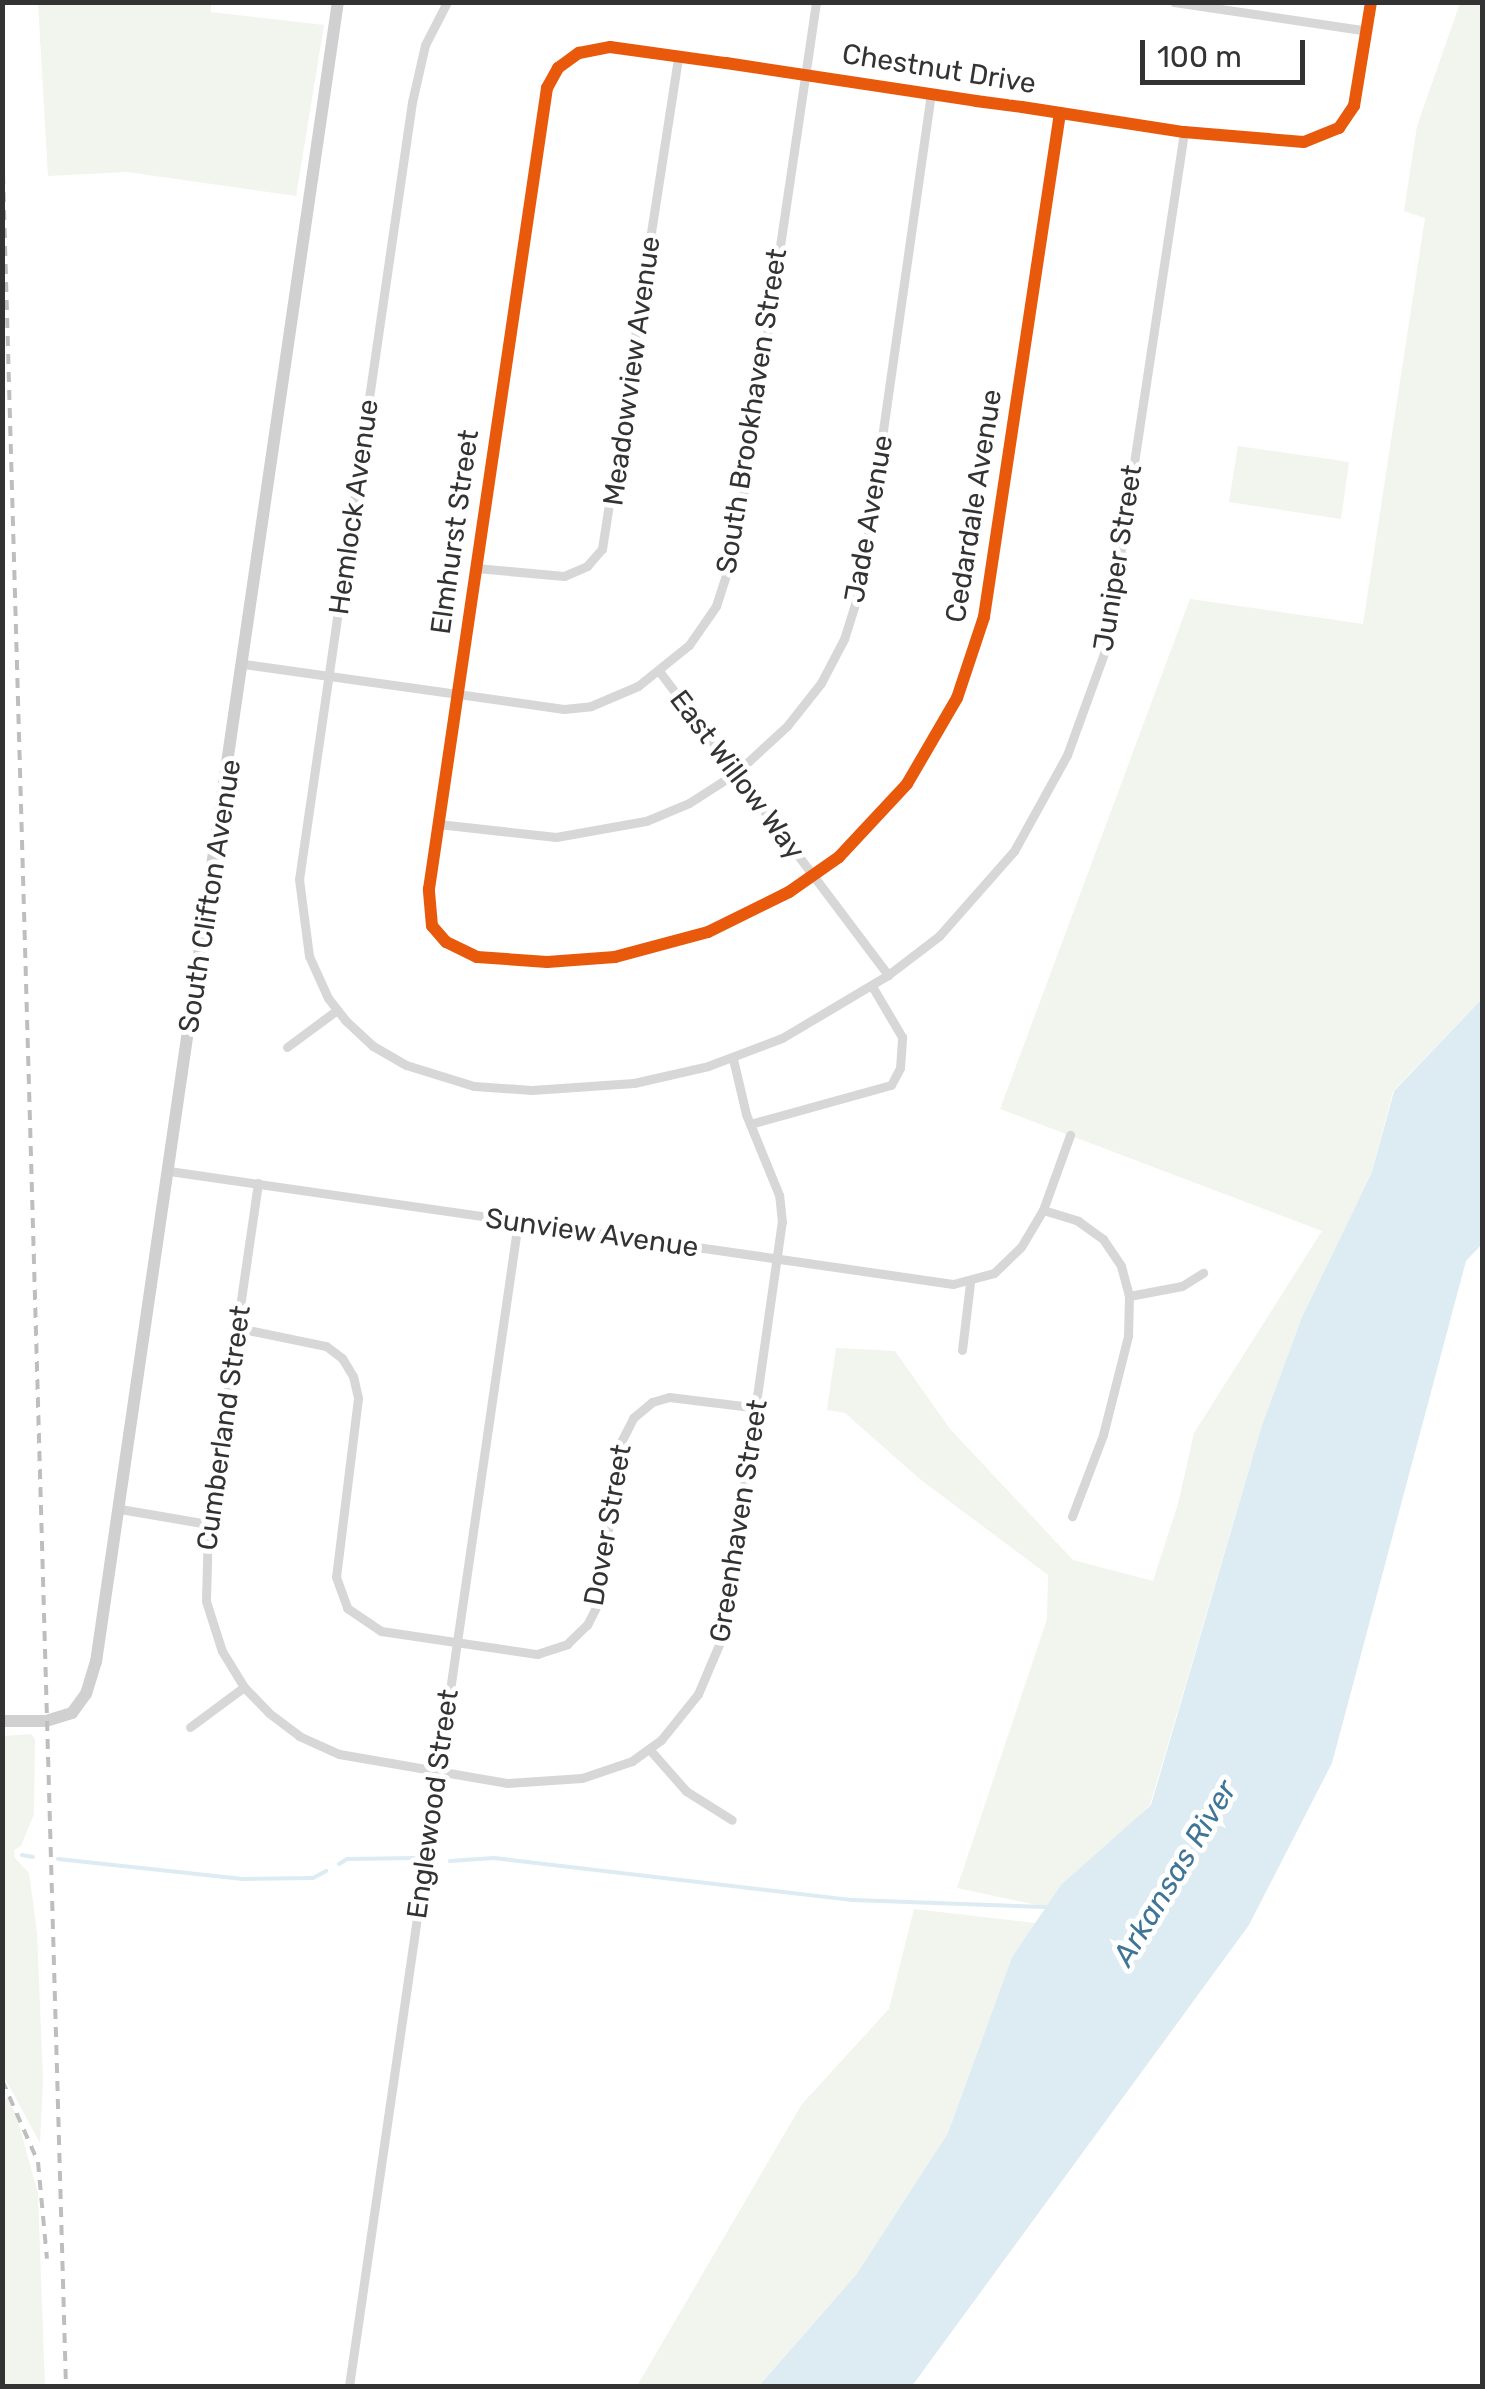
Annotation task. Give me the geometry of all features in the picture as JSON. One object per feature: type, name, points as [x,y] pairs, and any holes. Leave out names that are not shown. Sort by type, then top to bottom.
[{"type":"street","name":"South Clifton Avenue","points":[[2,1721],[64,1716],[86,1694],[96,1662],[338,2]]},
{"type":"street","name":"Hemlock Avenue","points":[[337,1010],[308,956],[299,879],[416,85],[430,32],[448,2]]},
{"type":"street","name":"South Brookhaven Street","points":[[244,664],[538,708],[574,708],[616,697],[659,671],[689,645],[706,622],[732,561],[816,2]]},
{"type":"street","points":[[1174,2],[1366,31],[1370,2]]},
{"type":"street","name":"Chestnut Drive","points":[[554,74],[566,61],[594,48],[678,56],[1184,132],[1286,143],[1323,136],[1346,122],[1354,106],[1366,31]]},
{"type":"street","name":"Meadowview Avenue","points":[[476,568],[564,576],[587,566],[602,549],[678,56]]},
{"type":"street","name":"Elmhurst Street","points":[[495,960],[462,952],[432,926],[428,901],[547,88],[554,74]]},
{"type":"street","name":"Jade Avenue","points":[[438,824],[528,837],[601,832],[674,810],[736,772],[806,705],[834,660],[855,607],[932,94]]},
{"type":"street","name":"Cedardale Avenue","points":[[495,960],[583,961],[662,947],[736,920],[813,876],[863,835],[907,784],[942,728],[975,650],[990,582],[1060,113]]},
{"type":"street","name":"Juniper Street","points":[[337,1010],[388,1056],[433,1076],[474,1086],[532,1090],[608,1086],[672,1076],[782,1038],[872,986],[940,936],[1014,851],[1052,788],[1095,682],[1111,628],[1184,132]]},
{"type":"street","name":"East Willow Way","points":[[659,671],[888,975]]},
{"type":"street","points":[[750,1124],[891,1085],[900,1068],[902,1037],[872,986]]},
{"type":"street","points":[[287,1047],[337,1010]]},
{"type":"street","name":"Greenhaven Street","points":[[437,1773],[507,1784],[554,1783],[608,1771],[650,1750],[687,1711],[716,1657],[759,1408],[778,1260],[780,1195],[750,1124],[733,1058]]},
{"type":"street","points":[[962,1350],[970,1283],[994,1274],[1044,1210],[1070,1135]]},
{"type":"street","name":"Sunview Avenue","points":[[169,1171],[778,1260],[970,1283]]},
{"type":"street","name":"Cumberland Street","points":[[258,1183],[208,1524],[208,1610],[222,1651],[244,1688],[288,1729],[357,1759],[437,1773]]},
{"type":"street","points":[[1044,1210],[1078,1221],[1103,1239],[1121,1266],[1129,1296],[1128,1336],[1104,1436],[1072,1516]]},
{"type":"street","name":"Englewood Street","points":[[349,2386],[518,1222]]},
{"type":"street","points":[[1129,1296],[1182,1286],[1203,1273]]},
{"type":"street","name":"Dover Street","points":[[238,1328],[326,1346],[342,1358],[353,1376],[358,1398],[336,1562],[338,1586],[356,1618],[381,1631],[546,1653],[567,1644],[587,1624],[596,1607],[622,1440],[642,1409],[652,1402],[682,1396],[759,1408]]},
{"type":"street","points":[[120,1509],[208,1524]]},
{"type":"street","points":[[190,1727],[244,1688]]},
{"type":"street","points":[[650,1750],[686,1791],[732,1820]]},
{"type":"shaded area","points":[[38,3],[211,3],[211,12],[324,25],[296,196],[127,172],[48,176]]},
{"type":"shaded area","points":[[1460,3],[1482,3],[1482,999],[1393,1091],[1372,1172],[1302,1317],[1262,1425],[1150,1805],[1046,1907],[957,1888],[1047,1619],[1048,1575],[921,1480],[845,1413],[827,1410],[836,1348],[895,1351],[950,1429],[1073,1560],[1153,1581],[1178,1504],[1194,1433],[1322,1231],[1000,1109],[1190,599],[1363,624],[1425,218],[1404,211],[1417,126]]},
{"type":"shaded area","points":[[1238,446],[1349,462],[1341,519],[1229,502]]},
{"type":"shaded area","points":[[31,1734],[35,1739],[34,1814],[21,1846],[14,1850],[15,1858],[29,1873],[37,1932],[43,2079],[40,2143],[2,2073],[3,1736]]},
{"type":"shaded area","points":[[914,1909],[1035,1923],[1012,1957],[948,2133],[856,2275],[759,2386],[637,2386],[802,2104],[889,2009]]},
{"type":"shaded area","points":[[2,2099],[8,2099],[16,2114],[38,2194],[45,2386],[5,2386]]},
{"type":"water","name":"Arkansas River","points":[[1482,999],[1482,1244],[1466,1261],[1332,1763],[1249,1925],[912,2386],[759,2386],[856,2275],[948,2133],[1012,1957],[1061,1885],[1151,1805],[1262,1425],[1302,1317],[1372,1172],[1394,1091]]},
{"type":"waterway","points":[[22,1855],[33,1857]]},
{"type":"waterway","points":[[339,1864],[347,1859],[416,1858]]},
{"type":"waterway","points":[[450,1861],[494,1858],[853,1900],[1046,1907]]},
{"type":"waterway","points":[[58,1859],[243,1879],[313,1878],[326,1871]]},
{"type":"railway","points":[[2,138],[66,2386]]},
{"type":"railway","points":[[2,2080],[38,2162],[47,2259]]},
{"type":"cycle path","points":[[1060,113],[984,617],[957,698],[907,784],[839,857],[789,892],[708,932],[615,957],[547,962],[477,957],[446,942],[432,926],[429,889],[547,88],[558,68],[579,53],[610,47],[726,63],[1022,107],[1184,132],[1304,142],[1339,128],[1354,106],[1371,2]]}]
